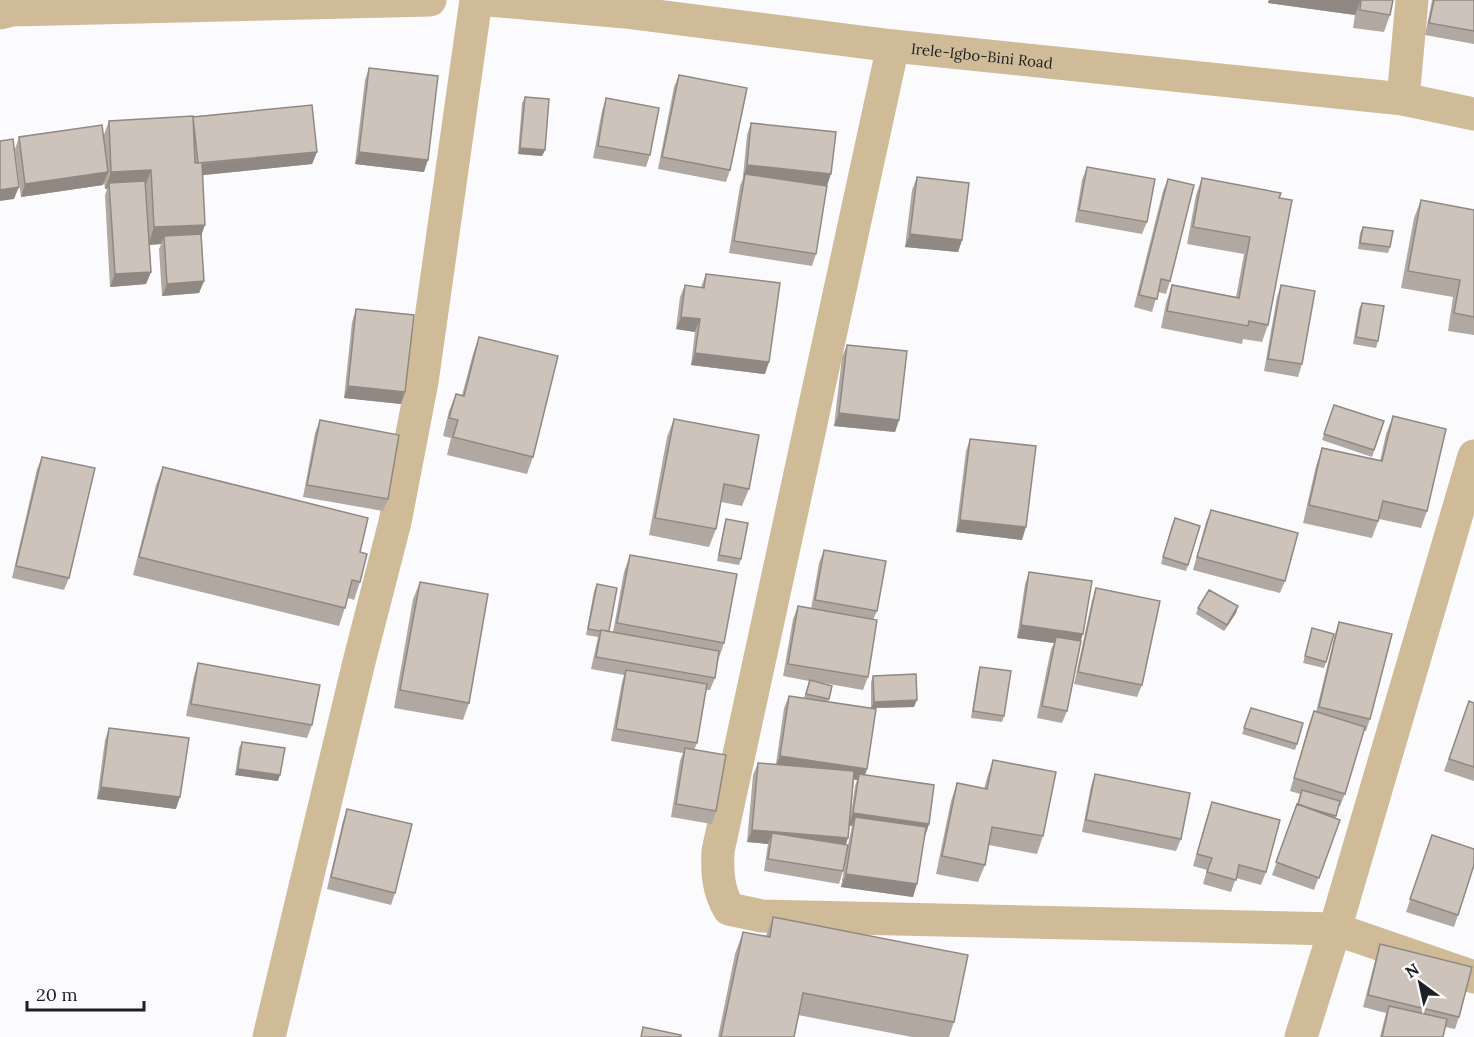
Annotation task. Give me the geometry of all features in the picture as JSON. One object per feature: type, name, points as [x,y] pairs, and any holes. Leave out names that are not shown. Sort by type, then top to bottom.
[{"type":"street","points":[[0,13],[12,10],[430,0]]},
{"type":"street","points":[[269,1037],[395,522],[422,382],[476,0]]},
{"type":"street","name":"Irele-Igbo-Bini Road","points":[[489,0],[625,12],[893,46],[1403,99],[1474,114]]},
{"type":"street","points":[[1403,99],[1412,0]]},
{"type":"street","points":[[893,46],[717,851],[717,873],[721,896],[729,909],[762,916],[1335,929],[1474,977]]},
{"type":"street","points":[[1301,1037],[1474,456]]},
{"type":"building","points":[[1361,0],[1393,0],[1390,15],[1360,10]]},
{"type":"building","points":[[1434,0],[1474,0],[1474,31],[1429,23]]},
{"type":"building","points":[[369,68],[438,76],[428,160],[359,152]]},
{"type":"building","points":[[679,75],[747,88],[730,170],[662,157]]},
{"type":"building","points":[[525,97],[549,99],[545,150],[520,148]]},
{"type":"building","points":[[606,98],[659,108],[650,155],[598,146]]},
{"type":"building","points":[[312,105],[317,152],[198,163],[193,117]]},
{"type":"building","points":[[193,116],[195,163],[202,163],[205,225],[154,227],[151,170],[111,172],[109,121]]},
{"type":"building","points":[[751,123],[836,132],[831,174],[747,165]]},
{"type":"building","points":[[102,125],[108,172],[25,184],[19,137]]},
{"type":"building","points":[[13,139],[19,187],[0,190],[0,141]]},
{"type":"building","points":[[1087,167],[1155,179],[1147,222],[1079,210]]},
{"type":"building","points":[[745,174],[827,186],[816,254],[734,241]]},
{"type":"building","points":[[917,177],[969,183],[962,240],[910,234]]},
{"type":"building","points":[[1202,178],[1281,193],[1279,198],[1292,200],[1268,325],[1249,321],[1248,326],[1167,311],[1172,285],[1239,298],[1250,237],[1193,227]]},
{"type":"building","points":[[1168,179],[1194,185],[1170,281],[1161,279],[1157,299],[1139,295]]},
{"type":"building","points":[[145,181],[151,272],[115,274],[109,183]]},
{"type":"building","points":[[1421,200],[1474,210],[1474,317],[1454,313],[1460,280],[1408,271]]},
{"type":"building","points":[[1363,227],[1393,231],[1390,247],[1360,243]]},
{"type":"building","points":[[201,234],[204,281],[167,284],[164,236]]},
{"type":"building","points":[[706,274],[780,283],[769,362],[695,353],[700,319],[681,317],[685,285],[704,288]]},
{"type":"building","points":[[1281,285],[1315,291],[1302,364],[1268,359]]},
{"type":"building","points":[[1362,303],[1384,306],[1378,341],[1356,337]]},
{"type":"building","points":[[356,309],[414,315],[405,392],[348,386]]},
{"type":"building","points":[[479,337],[558,356],[533,457],[453,437],[458,420],[449,418],[456,394],[464,396]]},
{"type":"building","points":[[847,345],[907,351],[899,420],[839,413]]},
{"type":"building","points":[[1334,405],[1384,421],[1374,450],[1324,434]]},
{"type":"building","points":[[1393,416],[1446,429],[1427,511],[1383,501],[1378,521],[1309,505],[1322,448],[1382,461]]},
{"type":"building","points":[[674,419],[759,435],[749,489],[724,484],[716,529],[655,518]]},
{"type":"building","points":[[320,420],[399,435],[388,499],[307,485]]},
{"type":"building","points":[[970,439],[1036,446],[1026,527],[960,520]]},
{"type":"building","points":[[42,457],[95,468],[69,578],[16,566]]},
{"type":"building","points":[[163,467],[368,518],[360,552],[367,554],[360,582],[352,580],[345,608],[139,557]]},
{"type":"building","points":[[1211,510],[1298,533],[1285,581],[1197,557]]},
{"type":"building","points":[[1175,518],[1200,526],[1188,565],[1163,557]]},
{"type":"building","points":[[726,519],[748,523],[741,559],[719,555]]},
{"type":"building","points":[[824,550],[886,561],[877,611],[815,600]]},
{"type":"building","points":[[630,555],[737,574],[724,643],[617,623]]},
{"type":"building","points":[[1029,572],[1092,581],[1083,634],[1021,625]]},
{"type":"building","points":[[420,582],[488,594],[469,703],[400,690]]},
{"type":"building","points":[[597,584],[617,588],[609,631],[588,629]]},
{"type":"building","points":[[1096,588],[1160,601],[1142,685],[1078,672]]},
{"type":"building","points":[[1209,590],[1238,606],[1227,625],[1198,608]]},
{"type":"building","points":[[798,606],[877,620],[868,677],[788,664]]},
{"type":"building","points":[[1339,622],[1392,634],[1370,719],[1319,707]]},
{"type":"building","points":[[1312,628],[1334,634],[1326,662],[1305,656]]},
{"type":"building","points":[[601,630],[719,651],[715,678],[596,657]]},
{"type":"building","points":[[1056,637],[1081,641],[1067,711],[1042,706]]},
{"type":"building","points":[[198,663],[320,685],[312,725],[191,704]]},
{"type":"building","points":[[980,667],[1011,671],[1004,716],[973,711]]},
{"type":"building","points":[[626,670],[707,684],[697,743],[616,729]]},
{"type":"building","points":[[916,674],[917,700],[874,702],[873,676]]},
{"type":"building","points":[[810,680],[832,686],[829,699],[806,694]]},
{"type":"building","points":[[789,696],[876,709],[867,769],[780,756]]},
{"type":"building","points":[[1469,701],[1474,703],[1474,767],[1449,759]]},
{"type":"building","points":[[1251,708],[1303,723],[1297,744],[1244,728]]},
{"type":"building","points":[[1314,711],[1365,727],[1345,794],[1294,778]]},
{"type":"building","points":[[109,728],[189,738],[180,797],[101,787]]},
{"type":"building","points":[[242,742],[285,748],[280,775],[238,769]]},
{"type":"building","points":[[685,748],[726,755],[716,811],[676,804]]},
{"type":"building","points":[[993,760],[1056,772],[1043,836],[992,827],[985,865],[942,856],[957,783],[987,789]]},
{"type":"building","points":[[758,763],[854,771],[848,838],[752,830]]},
{"type":"building","points":[[859,774],[934,785],[929,824],[853,813]]},
{"type":"building","points":[[1095,774],[1190,793],[1181,839],[1086,820]]},
{"type":"building","points":[[1302,790],[1340,801],[1336,816],[1298,804]]},
{"type":"building","points":[[1212,802],[1280,820],[1266,872],[1239,865],[1236,880],[1207,872],[1212,858],[1197,854]]},
{"type":"building","points":[[1297,804],[1340,820],[1319,878],[1276,862]]},
{"type":"building","points":[[347,809],[412,824],[395,893],[331,877]]},
{"type":"building","points":[[855,817],[926,827],[917,884],[846,874]]},
{"type":"building","points":[[772,833],[848,845],[843,871],[768,859]]},
{"type":"building","points":[[1432,835],[1474,849],[1474,865],[1458,915],[1410,899]]},
{"type":"building","points":[[773,917],[968,955],[954,1022],[803,993],[794,1037],[721,1037],[743,932],[770,937]]},
{"type":"building","points":[[1380,944],[1472,967],[1459,1017],[1368,995]]},
{"type":"building","points":[[1389,1006],[1447,1019],[1443,1037],[1382,1037]]},
{"type":"building","points":[[643,1027],[681,1035],[681,1037],[641,1037]]}]
